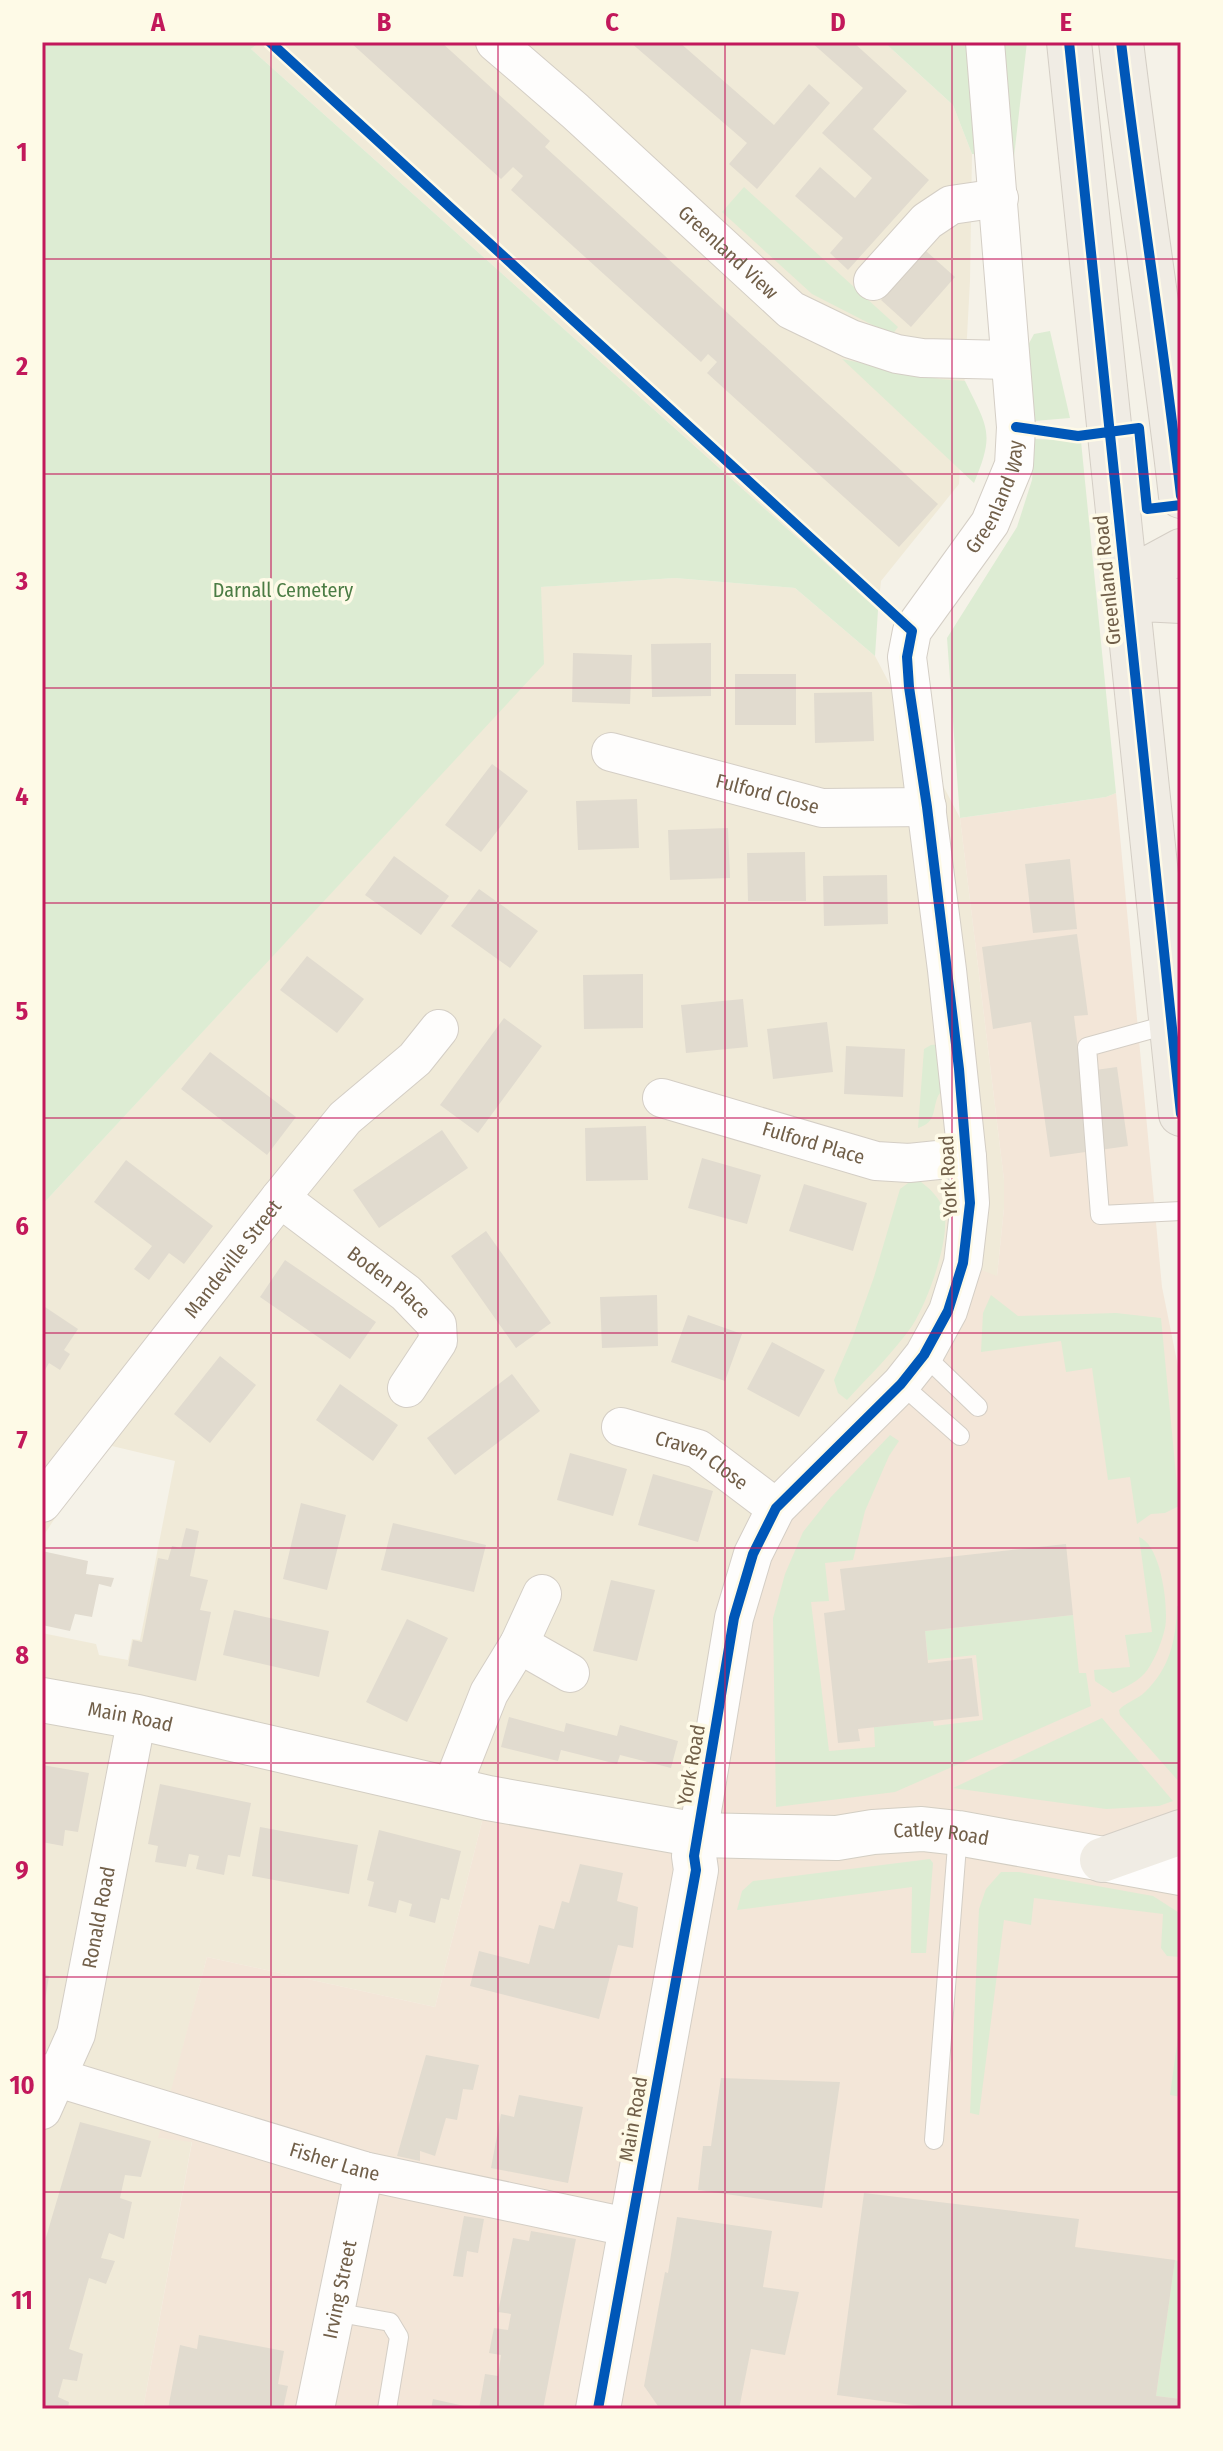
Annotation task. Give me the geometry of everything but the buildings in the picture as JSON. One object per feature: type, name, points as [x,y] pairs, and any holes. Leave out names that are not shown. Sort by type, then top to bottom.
[{"type":"highway","name":"Greenland Road","points":[[1069,42],[1181,1114]]},
{"type":"highway","points":[[1121,42],[1138,187],[1176,414],[1181,496]]},
{"type":"highway","points":[[1181,551],[1144,571],[1125,587],[1142,599],[1181,601]]},
{"type":"highway","points":[[1102,1860],[1181,1832]]},
{"type":"main road","name":"Main Road","points":[[42,1700],[137,1717],[488,1798],[698,1835],[694,1856],[696,1870],[598,2409]]},
{"type":"main road","name":"Catley Road","points":[[698,1835],[837,1838],[922,1829],[1181,1873]]},
{"type":"street","name":"Greenland View","points":[[495,42],[575,111],[791,310],[851,339],[897,354],[935,359],[1010,360]]},
{"type":"street","name":"Greenland Way","points":[[912,631],[990,523],[1014,465],[1016,427],[985,42]]},
{"type":"street","points":[[873,281],[927,221],[951,205],[999,198]]},
{"type":"street","name":"York Road","points":[[698,1835],[734,1618],[753,1554],[776,1508],[912,1369],[948,1311],[963,1263],[970,1203],[967,1157],[927,807],[909,687],[907,657],[912,631]]},
{"type":"street","name":"Fulford Close","points":[[611,752],[822,808],[927,807]]},
{"type":"street","name":"Mandeville Street","points":[[42,1503],[345,1118],[415,1059],[439,1029]]},
{"type":"street","name":"Fulford Place","points":[[662,1098],[876,1161],[909,1163],[967,1157]]},
{"type":"street","name":"Boden Place","points":[[280,1198],[406,1293],[437,1325],[438,1341],[407,1388]]},
{"type":"street","name":"Craven Close","points":[[621,1427],[698,1449],[776,1508]]},
{"type":"street","points":[[451,1789],[489,1693],[519,1644],[542,1594]]},
{"type":"street","points":[[519,1644],[570,1673]]},
{"type":"street","name":"Ronald Road","points":[[46,2087],[76,2034],[137,1717]]},
{"type":"street","name":"Fisher Lane","points":[[46,2087],[364,2171],[632,2228]]},
{"type":"street","name":"Irving Street","points":[[315,2409],[364,2171]]},
{"type":"lane","points":[[1170,1024],[1087,1047],[1100,1215],[1181,1211]]},
{"type":"lane","points":[[912,1369],[978,1407]]},
{"type":"lane","points":[[912,1369],[960,1436]]},
{"type":"lane","points":[[934,2140],[958,1833]]},
{"type":"lane","points":[[334,2312],[390,2322],[399,2337],[387,2409]]},
{"type":"shaded area","points":[[260,42],[884,42],[953,105],[972,154],[970,281],[959,484],[881,581],[878,610],[251,49]]},
{"type":"shaded area","points":[[675,578],[795,588],[875,656],[960,818],[1004,1180],[997,1276],[698,1835],[488,1798],[435,2007],[207,1957],[159,2138],[192,2141],[143,2409],[42,2409],[42,1633],[96,1644],[99,1655],[128,1660],[132,1639],[140,1640],[175,1461],[112,1446],[70,1495],[42,1538],[42,1205],[543,664],[540,587]]},
{"type":"shaded area","points":[[1116,793],[1162,1287],[1181,1381],[1181,2409],[143,2409],[192,2142],[158,2138],[207,1957],[435,2007],[488,1798],[698,1834],[753,1554],[854,1428],[963,1263],[997,1276],[1004,1180],[960,818]]},
{"type":"green space","name":"Darnall Cemetery","points":[[42,42],[260,42],[251,49],[878,610],[875,656],[795,588],[675,578],[541,587],[544,664],[42,1205]]},
{"type":"green space","points":[[884,42],[1027,42],[1014,157],[972,154],[953,105]]},
{"type":"green space","points":[[744,187],[898,327],[892,335],[812,294],[722,212]]},
{"type":"green space","points":[[1050,331],[1070,418],[1034,421],[1027,347],[1034,334]]},
{"type":"green space","points":[[842,359],[939,379],[965,381],[986,431],[985,453],[974,483]]},
{"type":"green space","points":[[1035,439],[1081,441],[1116,793],[960,818],[947,638],[1017,527],[1032,480]]},
{"type":"green space","points":[[941,1044],[947,1085],[938,1096],[931,1119],[918,1128],[924,1049]]},
{"type":"green space","points":[[915,1178],[934,1194],[945,1215],[936,1272],[912,1326],[847,1400],[838,1393],[834,1380],[874,1277],[900,1189]]},
{"type":"green space","points":[[991,1295],[1018,1316],[1116,1313],[1161,1318],[1179,1506],[1165,1513],[1151,1514],[1137,1524],[1130,1477],[1108,1480],[1092,1368],[1066,1372],[1061,1341],[981,1352],[983,1313]]},
{"type":"green space","points":[[890,1435],[899,1441],[889,1456],[865,1511],[853,1560],[825,1563],[829,1601],[811,1602],[829,1751],[875,1747],[874,1727],[933,1721],[934,1726],[983,1720],[976,1655],[928,1660],[925,1631],[1073,1615],[1079,1673],[1086,1673],[1091,1706],[895,1792],[776,1807],[773,1618],[785,1574],[803,1532],[830,1498]]},
{"type":"green space","points":[[1139,1537],[1147,1542],[1153,1552],[1162,1578],[1165,1628],[1145,1673],[1113,1693],[1095,1681],[1094,1670],[1130,1667],[1125,1635],[1152,1632]]},
{"type":"green space","points":[[1177,1606],[1181,1606],[1181,1784],[1120,1715],[1119,1710],[1154,1683],[1166,1663],[1173,1642]]},
{"type":"green space","points":[[1102,1718],[1173,1801],[1159,1806],[1106,1809],[953,1788]]},
{"type":"green space","points":[[930,1859],[933,1863],[926,1953],[911,1953],[912,1887],[737,1910],[742,1891],[753,1881]]},
{"type":"green space","points":[[1001,1872],[1019,1872],[1153,1896],[1181,1914],[1181,1957],[1167,1956],[1161,1948],[1163,1914],[1034,1898],[1031,1925],[1004,1920],[979,2115],[970,2113],[979,1909],[986,1889]]},
{"type":"green space","points":[[1181,2015],[1181,2097],[1170,2095]]},
{"type":"green space","points":[[1175,2260],[1181,2262],[1181,2399],[1156,2396]]},
{"type":"cycle path","points":[[270,42],[912,631],[907,657],[909,687],[959,1069],[970,1203],[963,1263],[948,1311],[924,1355],[901,1384],[776,1508],[753,1554],[734,1618],[694,1856],[696,1870],[598,2409]]},
{"type":"cycle path","points":[[1069,42],[1181,1114]]},
{"type":"cycle path","points":[[1121,42],[1181,496]]},
{"type":"cycle path","points":[[1016,427],[1078,436],[1139,428],[1147,509],[1181,505]]}]
